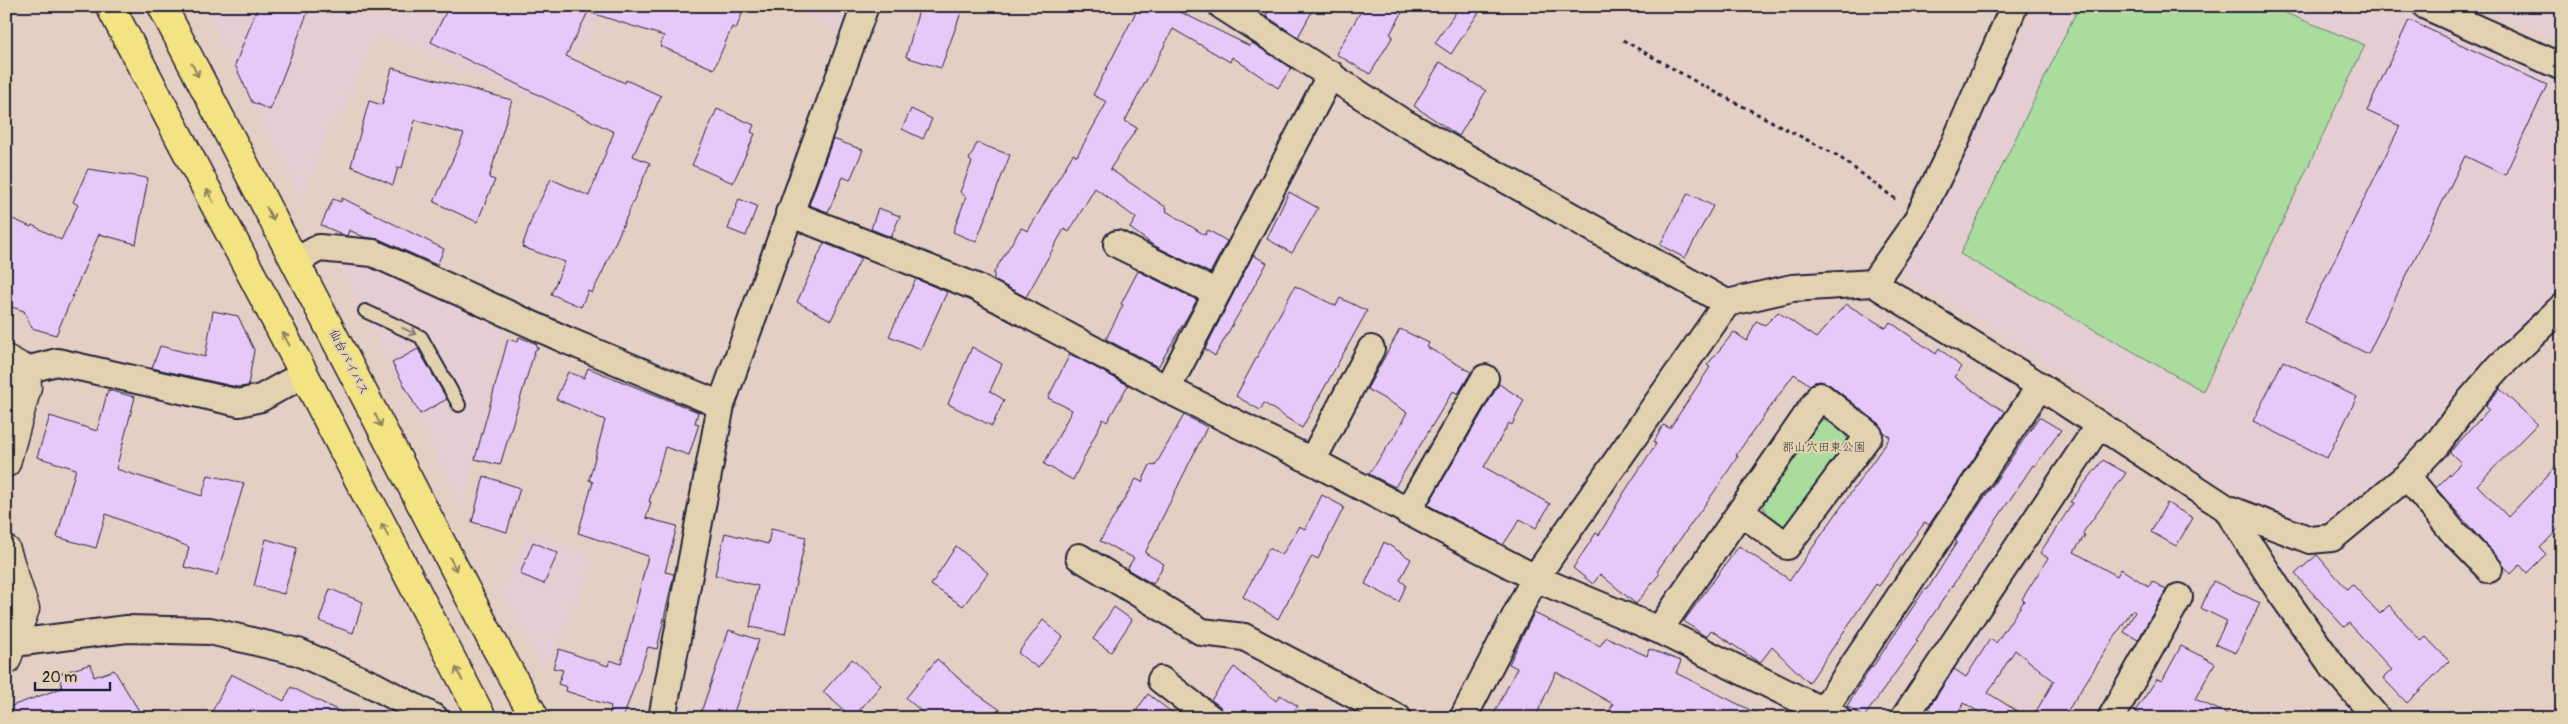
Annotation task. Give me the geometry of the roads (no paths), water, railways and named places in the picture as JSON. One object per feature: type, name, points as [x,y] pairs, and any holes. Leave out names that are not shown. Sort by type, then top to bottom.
[{"type":"highway","points":[[110,10],[304,374],[482,718]]},
{"type":"highway","name":"仙台バイパス","points":[[168,13],[495,646],[535,718]]},
{"type":"street","points":[[662,718],[721,405],[864,6]]},
{"type":"street","points":[[1222,6],[1401,120],[1727,303]]},
{"type":"street","points":[[1873,284],[1916,222],[1954,144],[2014,6]]},
{"type":"street","points":[[2426,6],[2562,67]]},
{"type":"street","points":[[1167,389],[1331,74]]},
{"type":"street","points":[[789,213],[976,288],[1167,389],[1312,461],[1535,578],[1659,630],[1830,714],[2040,386]]},
{"type":"street","points":[[1117,244],[1217,293]]},
{"type":"street","points":[[296,261],[319,248],[373,253],[566,340],[721,405]]},
{"type":"street","points":[[1463,718],[1535,578],[1727,303],[1792,288],[1873,284],[2040,386],[2226,508],[2310,540],[2332,538],[2407,476],[2437,444],[2465,406],[2499,367],[2562,307]]},
{"type":"street","points":[[1312,461],[1371,349]]},
{"type":"street","points":[[6,464],[27,387],[16,365],[57,362],[239,403],[261,398],[304,374]]},
{"type":"street","points":[[1407,512],[1485,378]]},
{"type":"street","points":[[1659,630],[1820,396],[1869,435],[1787,546],[1741,512]]},
{"type":"street","points":[[1904,718],[2098,425]]},
{"type":"street","points":[[2407,476],[2454,533],[2489,569]]},
{"type":"street","points":[[2226,508],[2278,589],[2334,668],[2377,718]]},
{"type":"street","points":[[6,550],[25,609],[10,652]]},
{"type":"street","points":[[1079,557],[1202,632],[1244,637],[1398,718]]},
{"type":"street","points":[[2111,718],[2179,597]]},
{"type":"street","points":[[10,652],[128,629],[210,631],[298,652],[375,686],[435,718]]},
{"type":"street","points":[[1161,680],[1210,718]]},
{"type":"lane","points":[[365,311],[421,336],[459,404]]},
{"type":"park label","name":"郡山穴田東公園","points":[[1824,447]]}]
